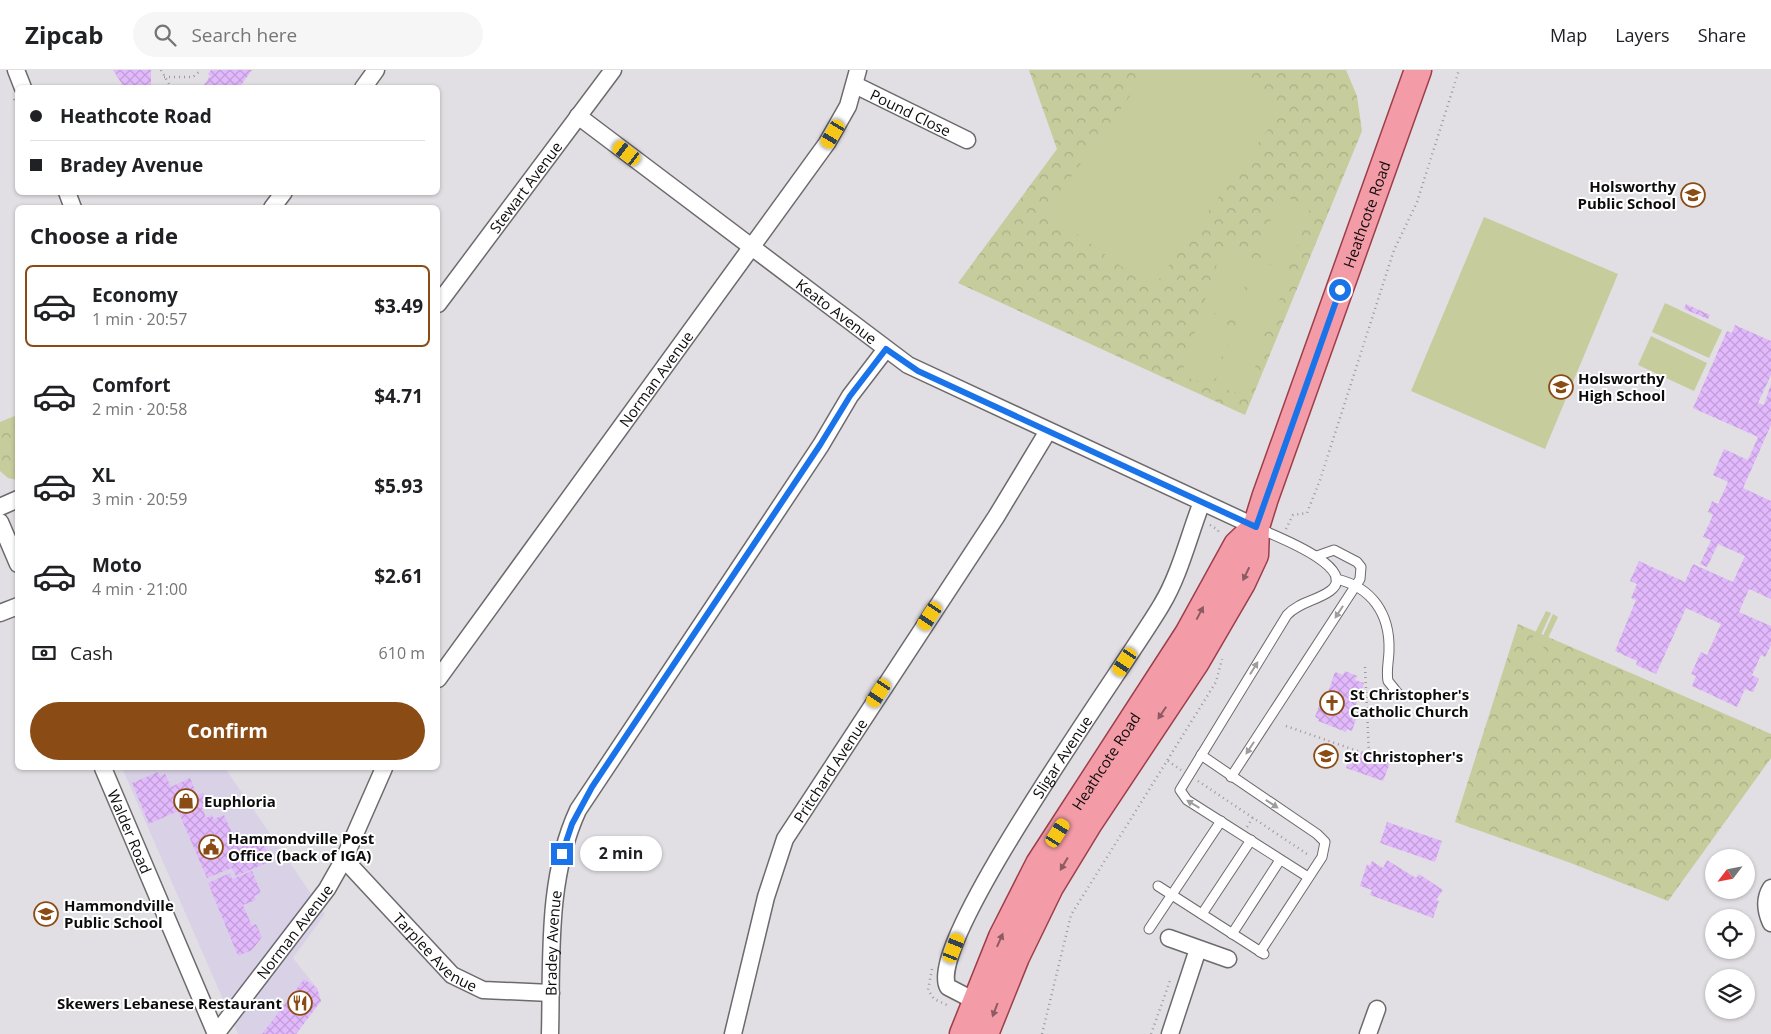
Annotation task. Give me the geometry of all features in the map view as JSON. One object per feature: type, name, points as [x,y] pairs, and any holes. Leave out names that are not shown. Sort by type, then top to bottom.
[{"type":"main road","name":"Heathcote Road","points":[[985,1034],[1016,957],[1050,887],[1089,823],[1196,662],[1232,602],[1255,555],[1256,527],[1418,70]]},
{"type":"main road","name":"Heathcote Road","points":[[962,1034],[1012,915],[1047,851],[1188,634],[1237,544],[1256,527]]},
{"type":"street","points":[[16,70],[22,85]]},
{"type":"street","points":[[364,85],[376,70]]},
{"type":"street","name":"Stewart Avenue","points":[[440,301],[613,70]]},
{"type":"street","name":"Pound Close","points":[[857,78],[967,140]]},
{"type":"street","name":"Norman Avenue","points":[[440,676],[827,143],[848,106],[857,78]]},
{"type":"street","name":"Keato Avenue","points":[[578,116],[886,349],[918,371],[1256,527]]},
{"type":"street","name":"Bradey Avenue","points":[[550,1034],[558,869],[566,838],[578,810],[820,445],[850,396],[886,349]]},
{"type":"street","name":"Pritchard Avenue","points":[[733,1034],[766,897],[785,839],[1006,501],[1048,431]]},
{"type":"street","points":[[0,507],[15,500]]},
{"type":"street","name":"Sligar Avenue","points":[[975,1001],[948,987],[945,980],[948,963],[963,927],[1007,842],[1163,604],[1202,502]]},
{"type":"street","points":[[0,522],[15,557]]},
{"type":"street","points":[[0,613],[15,607]]},
{"type":"street","name":"Walder Road","points":[[104,770],[216,1034]]},
{"type":"street","name":"Norman Avenue","points":[[216,1034],[327,889],[344,859],[383,770]]},
{"type":"street","name":"Tarplee Avenue","points":[[344,859],[452,976],[483,990],[551,993]]},
{"type":"street","points":[[1771,888],[1767,894],[1766,908],[1771,923]]},
{"type":"street","points":[[1169,938],[1228,959]]},
{"type":"street","points":[[1170,1034],[1198,949]]},
{"type":"street","points":[[1368,1034],[1377,1010]]},
{"type":"lane","points":[[1256,527],[1317,556],[1332,569],[1336,579],[1334,588],[1301,604],[1287,615],[1181,787],[1184,797],[1308,877]]},
{"type":"lane","points":[[1231,777],[1356,586],[1362,573],[1357,562],[1334,550],[1317,556]]},
{"type":"lane","points":[[1336,579],[1356,586],[1373,598],[1385,617],[1389,642],[1387,677],[1391,688],[1400,696]]},
{"type":"lane","points":[[1158,886],[1262,953],[1319,862],[1326,846],[1321,837],[1201,755]]},
{"type":"lane","points":[[1149,930],[1221,821]]},
{"type":"lane","points":[[1202,914],[1251,840]]},
{"type":"lane","points":[[1232,934],[1280,860]]},
{"type":"path","points":[[161,70],[169,84]]},
{"type":"path","points":[[164,77],[193,77],[201,70]]},
{"type":"path","points":[[1293,515],[1307,513],[1320,480],[1394,250],[1417,202],[1459,70]]},
{"type":"path","points":[[1042,1034],[1071,915],[1216,682],[1221,666],[1221,652]]},
{"type":"path","points":[[1365,667],[1369,755]]},
{"type":"path","points":[[1357,713],[1387,709],[1395,712]]},
{"type":"path","points":[[1286,726],[1389,762]]},
{"type":"path","points":[[1168,761],[1319,862]]},
{"type":"path","points":[[1151,1034],[1174,970]]},
{"type":"shaded area","points":[[123,770],[226,770],[325,914],[293,958],[317,988],[321,1001],[296,1034],[238,1034]]},
{"type":"green space","points":[[1029,70],[1346,70],[1357,96],[1362,131],[1245,415],[958,283],[1057,149]]},
{"type":"green space","points":[[1149,70],[1236,70],[1285,106],[1152,289],[1046,211]]},
{"type":"green space","points":[[1279,195],[1311,206],[1291,265],[1259,255]]},
{"type":"green space","points":[[1484,217],[1618,274],[1545,449],[1411,391]]},
{"type":"green space","points":[[1222,249],[1254,260],[1234,319],[1202,309]]},
{"type":"green space","points":[[1257,260],[1289,271],[1269,331],[1237,320]]},
{"type":"green space","points":[[1665,303],[1722,330],[1709,358],[1652,332]]},
{"type":"green space","points":[[1200,316],[1232,326],[1212,386],[1181,375]]},
{"type":"green space","points":[[1234,326],[1265,336],[1246,396],[1214,385]]},
{"type":"green space","points":[[1651,336],[1707,363],[1694,391],[1638,365]]},
{"type":"green space","points":[[15,416],[15,480],[8,478],[0,471],[0,422]]},
{"type":"green space","points":[[1546,611],[1551,613],[1533,652],[1527,649]]},
{"type":"green space","points":[[1553,614],[1558,617],[1540,655],[1535,653]]},
{"type":"green space","points":[[1518,624],[1771,734],[1771,758],[1668,901],[1568,862],[1455,822]]},
{"type":"building","points":[[113,70],[151,70],[151,85],[120,85],[122,84]]},
{"type":"building","points":[[211,70],[252,70],[241,85],[204,85],[210,76],[208,74]]},
{"type":"building","points":[[1686,304],[1710,315],[1708,319],[1684,309]]},
{"type":"building","points":[[1735,325],[1771,341],[1771,375],[1758,403],[1764,405],[1771,384],[1771,425],[1743,488],[1771,501],[1771,599],[1749,589],[1739,612],[1771,626],[1771,645],[1765,657],[1761,655],[1752,675],[1759,679],[1753,692],[1745,689],[1737,707],[1692,686],[1696,676],[1691,674],[1701,652],[1707,655],[1721,624],[1686,608],[1656,674],[1636,665],[1637,661],[1615,651],[1636,600],[1631,598],[1637,584],[1630,581],[1639,561],[1685,582],[1693,564],[1733,582],[1745,556],[1718,544],[1707,567],[1700,564],[1711,540],[1703,537],[1713,515],[1708,512],[1712,501],[1718,504],[1728,482],[1713,475],[1724,449],[1748,460],[1758,437],[1693,408],[1727,331],[1732,333]]},
{"type":"building","points":[[1345,671],[1357,676],[1355,680],[1364,683],[1352,715],[1357,716],[1352,731],[1347,729],[1346,732],[1318,721],[1319,719],[1315,717],[1320,703],[1324,704],[1335,672],[1343,675]]},
{"type":"building","points":[[1352,750],[1390,763],[1383,781],[1346,768]]},
{"type":"building","points":[[158,772],[160,776],[165,774],[171,787],[190,778],[197,795],[203,793],[208,805],[202,807],[206,818],[212,815],[214,819],[224,815],[232,833],[238,831],[240,835],[242,834],[245,841],[255,837],[258,844],[262,843],[274,860],[236,876],[232,868],[207,878],[178,811],[149,824],[132,783]]},
{"type":"building","points":[[1387,822],[1442,841],[1435,862],[1380,843]]},
{"type":"building","points":[[1387,860],[1416,878],[1419,874],[1443,890],[1436,900],[1439,901],[1433,918],[1370,895],[1372,890],[1360,886],[1367,864],[1370,866],[1372,861],[1383,868]]},
{"type":"building","points":[[252,871],[261,893],[254,896],[256,900],[243,905],[252,926],[256,924],[262,937],[252,950],[238,956],[208,883],[230,873],[232,879]]},
{"type":"building","points":[[304,979],[317,988],[321,1001],[296,1034],[262,1034]]},
{"type":"place","name":"Holsworthy Public School","points":[[1693,195]]},
{"type":"place","name":"Holsworthy High School","points":[[1561,387]]},
{"type":"place","name":"St Christopher's Catholic Church","points":[[1332,703]]},
{"type":"place","name":"St Christopher's","points":[[1326,756]]},
{"type":"place","name":"Euphloria","points":[[186,801]]},
{"type":"place","name":"Hammondville Post Office (back of IGA)","points":[[211,847]]},
{"type":"place","name":"Hammondville Public School","points":[[46,914]]},
{"type":"place","name":"Skewers Lebanese Restaurant","points":[[300,1003]]},
{"type":"route","points":[[562,854],[566,838],[578,810],[592,787],[820,445],[850,396],[886,349],[918,371],[1256,527],[1340,290]]}]
